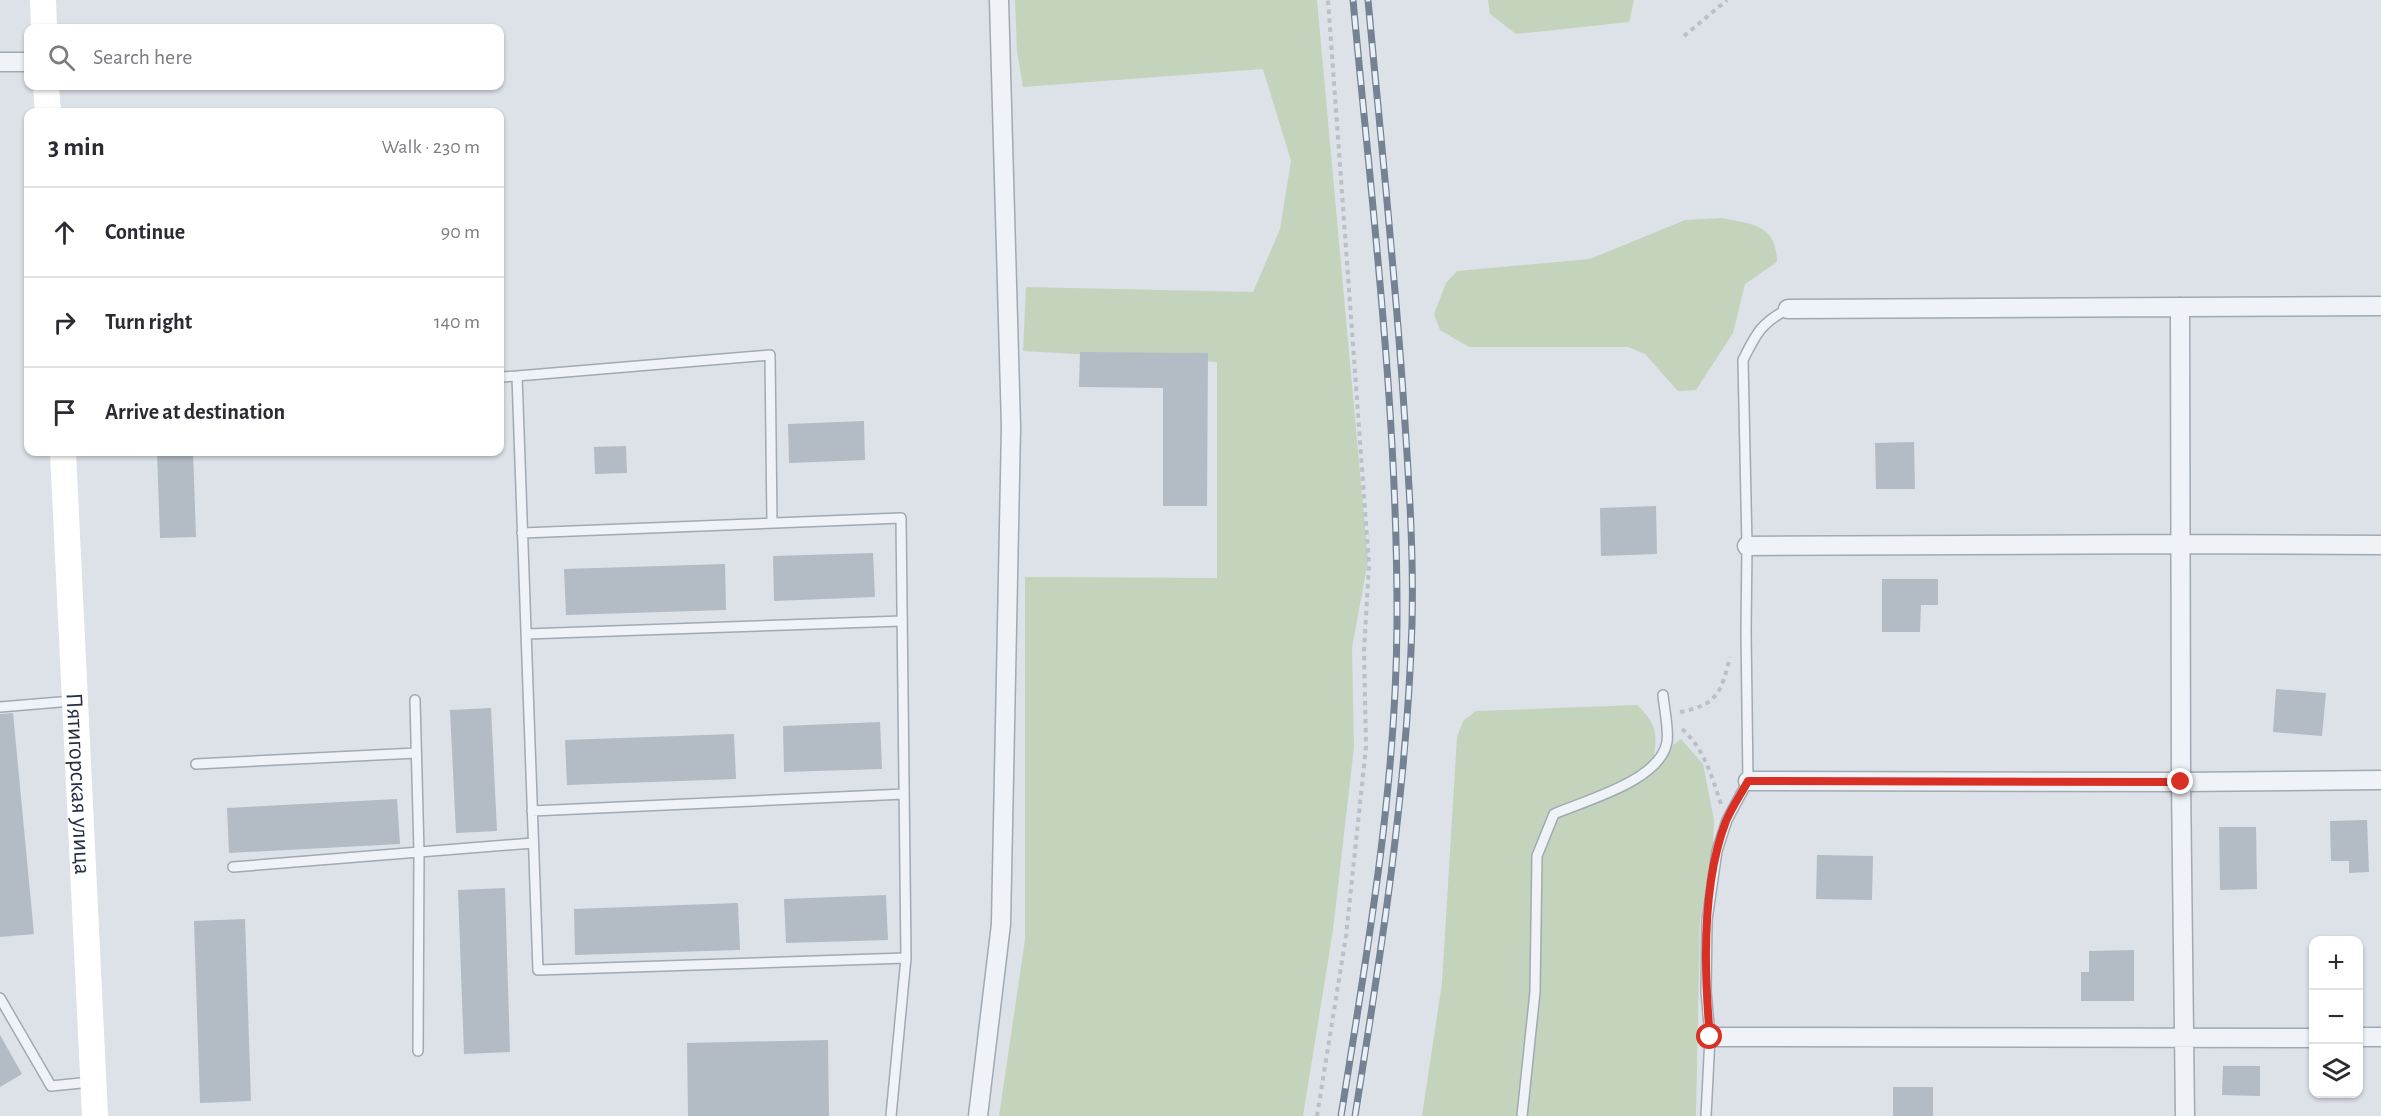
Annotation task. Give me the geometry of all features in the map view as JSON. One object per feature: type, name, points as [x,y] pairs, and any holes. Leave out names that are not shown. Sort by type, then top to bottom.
[{"type":"main road","points":[[43,0],[44,24]]},
{"type":"main road","points":[[46,90],[48,108]]},
{"type":"main road","name":"Пятигорская улица","points":[[63,456],[95,1116]]},
{"type":"street","points":[[978,1116],[1001,924],[1011,427],[999,0]]},
{"type":"street","points":[[0,62],[24,62]]},
{"type":"street","points":[[1788,309],[2381,306]]},
{"type":"street","points":[[2180,307],[2181,782],[2186,1038],[2185,1116]]},
{"type":"street","points":[[1747,546],[2381,545]]},
{"type":"street","points":[[1748,781],[2381,780]]},
{"type":"street","points":[[1710,1037],[2309,1038]]},
{"type":"street","points":[[2363,1038],[2381,1037]]},
{"type":"lane","points":[[1706,1116],[1710,1037],[1706,991],[1707,920],[1717,850],[1727,820],[1748,781],[1743,360],[1756,335],[1770,318],[1788,309]]},
{"type":"lane","points":[[504,377],[770,354],[772,523]]},
{"type":"lane","points":[[517,376],[538,970],[906,958]]},
{"type":"lane","points":[[522,532],[901,518],[906,958],[891,1116]]},
{"type":"lane","points":[[526,634],[902,621]]},
{"type":"lane","points":[[1522,1116],[1535,992],[1538,856],[1545,834],[1554,814],[1641,777],[1656,763],[1667,742],[1663,695]]},
{"type":"lane","points":[[415,700],[419,852],[418,1051]]},
{"type":"lane","points":[[0,707],[74,701]]},
{"type":"lane","points":[[196,764],[416,753]]},
{"type":"lane","points":[[532,811],[904,794]]},
{"type":"lane","points":[[233,867],[533,843]]},
{"type":"lane","points":[[0,998],[51,1086],[94,1082]]},
{"type":"path","points":[[1317,1116],[1346,936],[1365,747],[1364,651],[1369,565],[1328,0]]},
{"type":"path","points":[[1684,36],[1727,0]]},
{"type":"path","points":[[1665,715],[1697,709],[1708,704],[1718,693],[1732,652],[1746,631]]},
{"type":"path","points":[[1665,715],[1690,736],[1706,761],[1727,820]]},
{"type":"green space","points":[[1015,0],[1317,0],[1368,561],[1352,648],[1354,747],[1333,930],[1303,1116],[999,1116],[1025,940],[1025,577],[1217,578],[1217,362],[1023,351],[1026,287],[1253,292],[1280,229],[1291,161],[1263,69],[1023,87],[1017,51]]},
{"type":"green space","points":[[1488,0],[1634,0],[1629,22],[1516,34],[1490,14]]},
{"type":"green space","points":[[1722,218],[1753,225],[1768,233],[1776,249],[1777,262],[1745,284],[1733,333],[1696,390],[1678,391],[1645,354],[1628,347],[1469,347],[1440,330],[1434,314],[1446,283],[1457,271],[1590,259],[1685,220]]},
{"type":"green space","points":[[1637,705],[1649,718],[1654,730],[1653,761],[1681,739],[1703,764],[1714,820],[1713,849],[1700,920],[1696,1116],[1422,1116],[1442,983],[1457,737],[1463,721],[1476,711]]},
{"type":"building","points":[[1080,352],[1208,353],[1207,506],[1163,506],[1163,388],[1079,387]]},
{"type":"building","points":[[864,421],[865,460],[789,463],[788,424]]},
{"type":"building","points":[[1914,442],[1915,489],[1876,489],[1875,443]]},
{"type":"building","points":[[626,446],[627,473],[595,474],[594,447]]},
{"type":"building","points":[[157,456],[193,456],[196,537],[160,538]]},
{"type":"building","points":[[1656,506],[1657,554],[1601,556],[1600,508]]},
{"type":"building","points":[[873,553],[875,597],[774,601],[773,556]]},
{"type":"building","points":[[725,564],[726,610],[566,615],[564,569]]},
{"type":"building","points":[[1882,579],[1938,579],[1938,605],[1921,605],[1920,632],[1882,632]]},
{"type":"building","points":[[2276,689],[2326,693],[2322,736],[2273,732]]},
{"type":"building","points":[[491,708],[497,831],[456,833],[450,710]]},
{"type":"building","points":[[13,713],[34,934],[0,937],[0,714]]},
{"type":"building","points":[[880,722],[882,769],[784,772],[783,726]]},
{"type":"building","points":[[734,734],[736,779],[567,785],[565,740]]},
{"type":"building","points":[[397,799],[400,844],[229,853],[227,808]]},
{"type":"building","points":[[2367,820],[2369,872],[2349,873],[2349,861],[2331,861],[2330,821]]},
{"type":"building","points":[[2219,827],[2256,827],[2257,889],[2220,890]]},
{"type":"building","points":[[1817,855],[1873,856],[1872,900],[1816,899]]},
{"type":"building","points":[[505,888],[510,1052],[464,1054],[458,890]]},
{"type":"building","points":[[886,895],[888,940],[786,943],[784,899]]},
{"type":"building","points":[[738,903],[740,950],[575,955],[574,909]]},
{"type":"building","points":[[245,919],[251,1101],[200,1103],[194,921]]},
{"type":"building","points":[[2134,950],[2134,1001],[2081,1001],[2081,972],[2089,972],[2089,951]]},
{"type":"building","points":[[0,1035],[22,1074],[0,1087]]},
{"type":"building","points":[[828,1040],[829,1116],[688,1116],[687,1043]]},
{"type":"building","points":[[2223,1066],[2260,1066],[2260,1096],[2222,1095]]},
{"type":"building","points":[[1893,1087],[1933,1087],[1933,1116],[1893,1116]]},
{"type":"railway","points":[[1341,1116],[1370,932],[1386,809],[1397,624],[1389,389],[1353,0]]},
{"type":"railway","points":[[1355,1116],[1399,810],[1412,624],[1410,508],[1399,344],[1368,0]]},
{"type":"route","points":[[1710,1037],[1706,991],[1707,920],[1717,850],[1727,820],[1748,781],[2181,782]]}]
